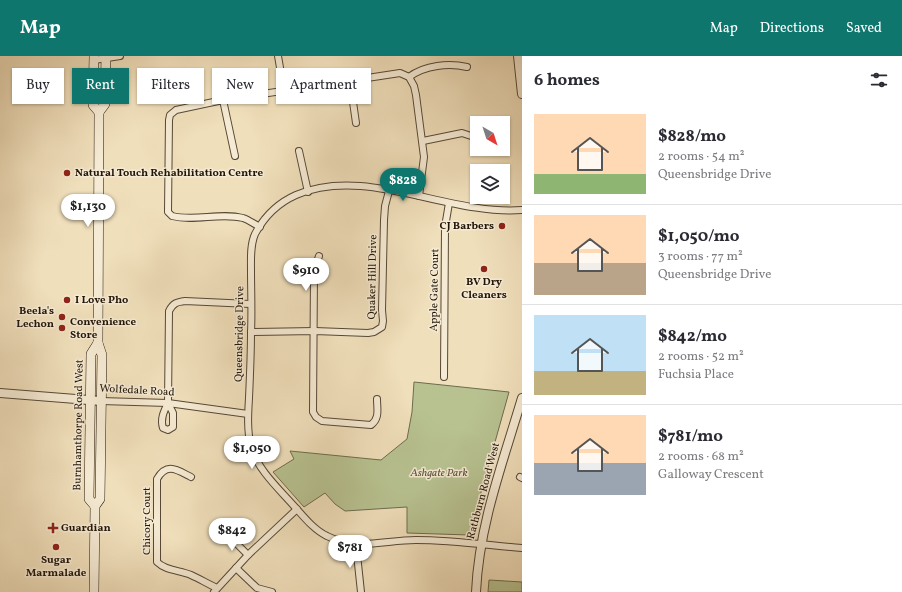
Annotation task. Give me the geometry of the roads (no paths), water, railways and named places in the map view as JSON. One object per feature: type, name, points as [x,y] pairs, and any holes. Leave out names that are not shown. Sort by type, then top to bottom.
[{"type":"main road","name":"Burnhamthorpe Road West","points":[[94,592],[95,506],[100,499],[102,355],[98,343],[99,112],[105,104],[106,57]]},
{"type":"main road","name":"Burnhamthorpe Road West","points":[[94,58],[93,105],[99,112]]},
{"type":"main road","name":"Burnhamthorpe Road West","points":[[95,506],[89,499],[91,354],[98,343]]},
{"type":"street","points":[[94,58],[120,56]]},
{"type":"street","points":[[278,56],[280,68]]},
{"type":"street","points":[[518,56],[522,94]]},
{"type":"street","points":[[410,77],[422,69],[454,64],[467,67]]},
{"type":"street","points":[[371,78],[400,73],[410,77],[414,86],[424,157],[419,196]]},
{"type":"street","points":[[212,102],[178,108],[170,115],[168,212],[172,216],[179,218],[239,217],[260,227]]},
{"type":"street","points":[[224,104],[235,156]]},
{"type":"street","points":[[353,104],[356,123]]},
{"type":"street","points":[[422,141],[462,133],[470,136]]},
{"type":"street","points":[[299,150],[308,192]]},
{"type":"street","name":"Queensbridge Drive","points":[[522,210],[506,211],[449,203],[374,188],[344,186],[321,188],[299,194],[286,200],[267,215],[255,235],[251,253],[250,304],[252,332],[248,414],[249,434],[256,460],[297,509],[326,536],[356,545],[414,540],[450,541],[522,548]]},
{"type":"street","name":"Quaker Hill Drive","points":[[252,332],[315,331],[368,333],[374,332],[382,327],[384,220],[385,206],[390,191]]},
{"type":"street","name":"Apple Gate Court","points":[[444,377],[445,227],[449,203]]},
{"type":"street","points":[[318,256],[314,272],[315,331],[313,412],[316,417],[322,421],[371,425],[376,421],[378,416],[377,399]]},
{"type":"street","points":[[168,403],[169,311],[172,305],[185,301],[250,304]]},
{"type":"street","name":"Wolfedale Road","points":[[0,393],[101,401],[168,403],[248,414]]},
{"type":"street","name":"Rathburn Road West","points":[[476,592],[481,544],[489,506],[522,398]]},
{"type":"street","name":"Chicory Court","points":[[191,477],[178,470],[170,468],[164,470],[157,479],[157,562],[166,568],[181,571],[193,576],[215,590]]},
{"type":"street","points":[[215,590],[248,555],[297,509]]},
{"type":"street","points":[[230,536],[248,555]]},
{"type":"street","points":[[356,545],[361,592]]},
{"type":"street","points":[[236,568],[257,588],[272,592]]},
{"type":"place","name":"Natural Touch Rehabilitation Centre","points":[[67,173]]},
{"type":"place","name":"CJ Barbers","points":[[502,226]]},
{"type":"place","name":"BV Dry Cleaners","points":[[484,269]]},
{"type":"place","name":"I Love Pho","points":[[67,300]]},
{"type":"place","name":"Beela's Lechon","points":[[62,317]]},
{"type":"place","name":"Convenience Store","points":[[62,328]]},
{"type":"place","name":"Guardian","points":[[53,528]]},
{"type":"place","name":"Sugar Marmalade","points":[[56,547]]},
{"type":"park label","name":"Ashgate Park","points":[[439,473]]}]
